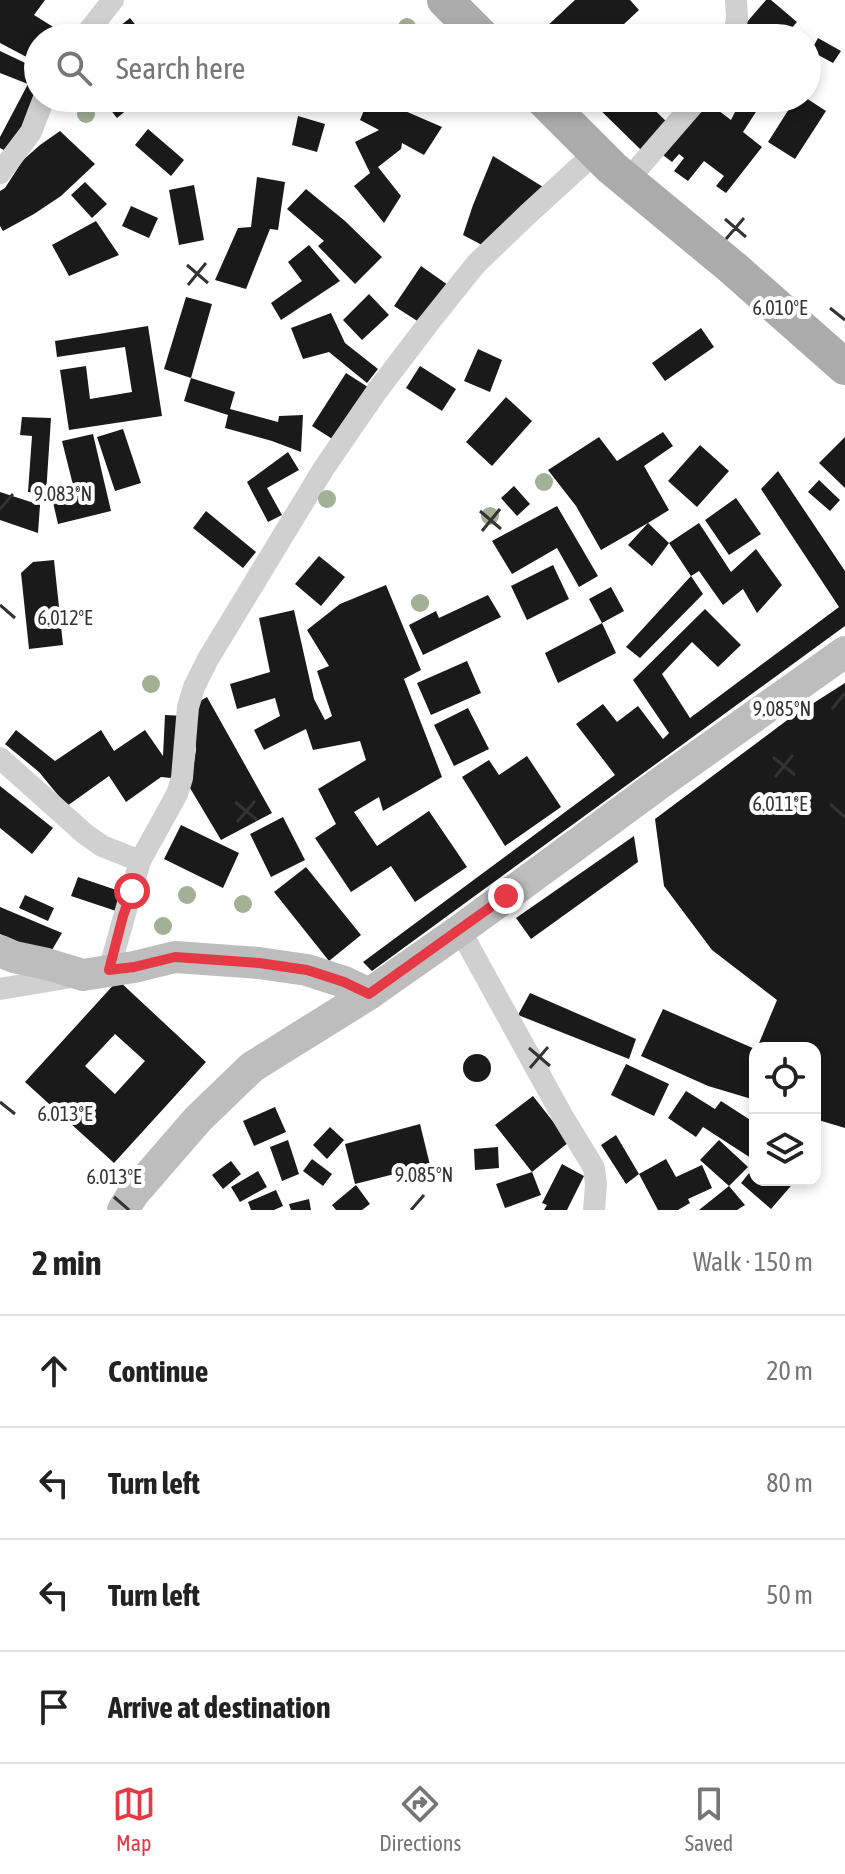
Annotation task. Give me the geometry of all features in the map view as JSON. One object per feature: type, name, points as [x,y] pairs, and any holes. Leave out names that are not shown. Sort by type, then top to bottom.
[{"type":"main road","points":[[445,0],[469,24]]},
{"type":"main road","points":[[556,112],[627,181],[733,268],[845,367]]},
{"type":"main road","points":[[123,1210],[133,1194],[198,1119],[252,1067],[369,994],[845,652]]},
{"type":"main road","points":[[0,951],[14,957],[96,972],[175,957],[259,963],[307,970],[369,994]]},
{"type":"street","points":[[94,24],[113,0]]},
{"type":"street","points":[[736,0],[736,24]]},
{"type":"street","points":[[0,173],[31,132],[39,112]]},
{"type":"street","points":[[627,181],[687,112]]},
{"type":"street","points":[[0,989],[96,972],[140,861],[177,794],[182,778],[188,707],[194,687],[324,468],[377,391],[476,264],[596,152]]},
{"type":"street","points":[[0,758],[85,834],[102,846],[140,861]]},
{"type":"street","points":[[460,930],[594,1168],[594,1210]]},
{"type":"building","points":[[0,0],[45,0],[34,15],[48,24],[24,24],[24,56],[0,43]]},
{"type":"building","points":[[575,0],[630,0],[639,10],[624,24],[549,24]]},
{"type":"building","points":[[766,0],[771,0],[797,22],[795,24],[745,24]]},
{"type":"building","points":[[821,40],[841,51],[833,63],[821,56]]},
{"type":"building","points":[[0,51],[24,62],[24,82],[0,73]]},
{"type":"building","points":[[24,92],[24,112],[30,112],[10,153],[0,148],[0,137]]},
{"type":"building","points":[[821,108],[826,111],[795,159],[768,142],[787,112],[821,112]]},
{"type":"building","points":[[363,112],[407,112],[442,127],[424,155],[402,143],[401,149],[378,167],[401,196],[384,223],[354,186],[370,173],[355,142],[379,130],[360,120]]},
{"type":"building","points":[[602,112],[657,112],[668,123],[641,150]]},
{"type":"building","points":[[691,112],[720,112],[731,120],[735,112],[756,112],[743,132],[762,147],[726,193],[716,186],[724,176],[704,161],[688,181],[674,171],[684,158],[679,154],[672,162],[659,152]]},
{"type":"building","points":[[298,116],[325,124],[317,152],[292,145]]},
{"type":"building","points":[[148,129],[184,160],[171,176],[135,145]]},
{"type":"building","points":[[60,131],[95,164],[61,196],[3,231],[0,226],[0,191],[23,160]]},
{"type":"building","points":[[493,156],[548,190],[482,245],[463,235]]},
{"type":"building","points":[[257,177],[285,182],[278,230],[270,229],[246,289],[215,280],[238,228],[251,227]]},
{"type":"building","points":[[85,182],[107,204],[92,218],[71,195]]},
{"type":"building","points":[[194,185],[204,240],[179,245],[169,190]]},
{"type":"building","points":[[306,189],[382,257],[355,284],[318,246],[324,241],[287,209]]},
{"type":"building","points":[[131,206],[158,218],[149,238],[122,226]]},
{"type":"building","points":[[96,221],[119,255],[69,276],[52,245]]},
{"type":"building","points":[[309,245],[340,281],[281,320],[271,303],[302,281],[288,262]]},
{"type":"building","points":[[421,266],[448,285],[422,324],[394,306]]},
{"type":"building","points":[[369,294],[389,315],[362,340],[343,320]]},
{"type":"building","points":[[186,297],[212,304],[191,378],[164,369]]},
{"type":"building","points":[[331,313],[345,343],[378,369],[367,383],[329,352],[303,359],[291,328]]},
{"type":"building","points":[[148,326],[162,416],[69,430],[60,370],[86,366],[90,399],[132,392],[125,347],[57,357],[55,341]]},
{"type":"building","points":[[701,328],[714,347],[665,381],[652,363]]},
{"type":"building","points":[[478,349],[502,360],[490,392],[464,381]]},
{"type":"building","points":[[420,366],[456,389],[442,411],[406,388]]},
{"type":"building","points":[[346,373],[371,389],[337,442],[312,426]]},
{"type":"building","points":[[191,378],[235,392],[230,409],[278,422],[279,416],[303,415],[301,452],[225,428],[228,415],[184,401]]},
{"type":"building","points":[[506,397],[532,421],[492,466],[466,442]]},
{"type":"building","points":[[22,417],[51,418],[46,494],[28,492],[32,436],[20,435]]},
{"type":"building","points":[[123,429],[141,483],[115,491],[97,437]]},
{"type":"building","points":[[663,432],[673,446],[644,466],[669,510],[601,550],[576,506],[548,470],[599,437],[617,461]]},
{"type":"building","points":[[93,434],[111,511],[58,524],[52,498],[75,493],[62,441]]},
{"type":"building","points":[[845,437],[845,488],[819,463]]},
{"type":"building","points":[[700,445],[729,471],[697,507],[668,481]]},
{"type":"building","points":[[288,452],[299,470],[267,488],[282,515],[268,522],[247,482]]},
{"type":"building","points":[[778,471],[845,571],[845,626],[372,971],[363,962],[615,775],[576,724],[603,704],[617,722],[638,706],[663,739],[669,733],[633,680],[705,609],[741,645],[718,667],[692,642],[662,674],[690,718],[839,607],[761,489]]},
{"type":"building","points":[[819,480],[840,500],[830,511],[808,492]]},
{"type":"building","points":[[514,486],[530,504],[517,516],[501,498]]},
{"type":"building","points":[[0,492],[40,505],[38,533],[0,520]]},
{"type":"building","points":[[736,498],[761,534],[729,555],[705,520]]},
{"type":"building","points":[[557,506],[598,576],[579,587],[557,548],[512,574],[492,541]]},
{"type":"building","points":[[206,511],[256,552],[243,568],[193,528]]},
{"type":"building","points":[[648,523],[669,543],[652,566],[628,545]]},
{"type":"building","points":[[699,523],[731,572],[756,549],[782,585],[757,613],[743,589],[723,605],[699,571],[691,576],[669,543]]},
{"type":"building","points":[[319,556],[345,577],[321,606],[295,584]]},
{"type":"building","points":[[54,560],[63,645],[29,649],[21,573],[33,562]]},
{"type":"building","points":[[553,565],[569,599],[527,620],[511,586]]},
{"type":"building","points":[[691,576],[703,594],[640,658],[626,647]]},
{"type":"building","points":[[386,585],[421,670],[404,679],[442,777],[383,811],[379,797],[354,812],[377,846],[429,811],[467,867],[415,902],[391,866],[351,892],[315,838],[336,824],[318,789],[366,760],[360,741],[313,750],[306,729],[264,750],[254,730],[280,716],[275,698],[237,709],[230,684],[270,672],[259,618],[294,610],[314,699],[325,720],[332,716],[317,671],[329,666],[307,630],[340,604]]},
{"type":"building","points":[[611,587],[624,611],[602,623],[589,599]]},
{"type":"building","points":[[488,595],[501,617],[423,655],[409,625],[436,611],[439,618]]},
{"type":"building","points":[[602,623],[616,653],[558,683],[545,653]]},
{"type":"building","points":[[467,661],[481,693],[431,715],[417,683]]},
{"type":"building","points":[[845,683],[845,1128],[821,1121],[821,1042],[760,1042],[777,1000],[712,950],[664,886],[655,819],[790,718]]},
{"type":"building","points":[[207,697],[272,813],[221,840],[190,788],[196,750],[193,705]]},
{"type":"building","points":[[468,708],[489,749],[454,766],[434,725]]},
{"type":"building","points":[[165,715],[185,716],[181,779],[161,777],[126,802],[109,776],[67,806],[39,772],[5,744],[16,730],[55,761],[101,730],[114,751],[145,730],[163,756]]},
{"type":"building","points":[[527,756],[561,807],[505,846],[462,777],[489,760],[499,775]]},
{"type":"building","points":[[0,786],[53,828],[32,854],[0,828]]},
{"type":"building","points":[[283,817],[305,860],[271,877],[250,834]]},
{"type":"building","points":[[181,825],[239,853],[223,888],[164,859]]},
{"type":"building","points":[[634,836],[638,862],[531,939],[516,918]]},
{"type":"building","points":[[306,867],[361,935],[329,961],[274,892]]},
{"type":"building","points":[[78,877],[128,894],[122,913],[71,896]]},
{"type":"building","points":[[25,895],[54,908],[48,921],[19,908]]},
{"type":"building","points":[[0,907],[62,933],[49,955],[0,934]]},
{"type":"building","points":[[118,980],[206,1062],[114,1163],[25,1082]],"holes":[[[115,1034],[145,1061],[115,1094],[85,1066]]]},
{"type":"building","points":[[530,993],[636,1039],[629,1059],[518,1015]]},
{"type":"building","points":[[663,1009],[749,1046],[749,1098],[708,1086],[641,1056]]},
{"type":"building","points":[[477,1054],[487,1058],[491,1068],[487,1078],[477,1082],[467,1078],[463,1068],[467,1058]]},
{"type":"building","points":[[626,1064],[669,1084],[654,1116],[611,1095]]},
{"type":"building","points":[[686,1091],[715,1109],[721,1101],[749,1119],[749,1157],[703,1127],[696,1137],[668,1118]]},
{"type":"building","points":[[533,1096],[569,1142],[532,1172],[495,1125]]},
{"type":"building","points":[[275,1107],[286,1132],[254,1146],[243,1121]]},
{"type":"building","points":[[420,1124],[430,1165],[355,1184],[345,1144]]},
{"type":"building","points":[[330,1127],[344,1140],[327,1159],[313,1145]]},
{"type":"building","points":[[616,1135],[639,1174],[626,1184],[601,1145]]},
{"type":"building","points":[[288,1140],[299,1174],[282,1181],[270,1147]]},
{"type":"building","points":[[719,1140],[748,1167],[729,1186],[700,1160]]},
{"type":"building","points":[[498,1147],[499,1168],[475,1170],[474,1149]]},
{"type":"building","points":[[312,1159],[332,1174],[323,1186],[303,1171]]},
{"type":"building","points":[[666,1159],[676,1177],[702,1165],[712,1188],[688,1199],[690,1203],[678,1210],[658,1210],[639,1174]]},
{"type":"building","points":[[231,1161],[241,1174],[223,1189],[212,1175]]},
{"type":"building","points":[[562,1164],[584,1176],[567,1210],[544,1210],[547,1205],[542,1203]]},
{"type":"building","points":[[258,1171],[267,1187],[240,1202],[231,1187]]},
{"type":"building","points":[[532,1172],[541,1195],[505,1208],[496,1184]]},
{"type":"building","points":[[749,1173],[749,1186],[791,1186],[771,1209],[741,1183]]},
{"type":"building","points":[[356,1185],[370,1204],[362,1210],[336,1210],[332,1205]]},
{"type":"building","points":[[729,1186],[745,1205],[737,1210],[699,1210]]},
{"type":"building","points":[[276,1190],[283,1206],[274,1210],[251,1210],[248,1202]]},
{"type":"building","points":[[309,1199],[311,1210],[291,1210],[289,1204]]},
{"type":"route","points":[[132,891],[109,970],[175,957],[259,963],[307,970],[369,994],[506,896]]}]
